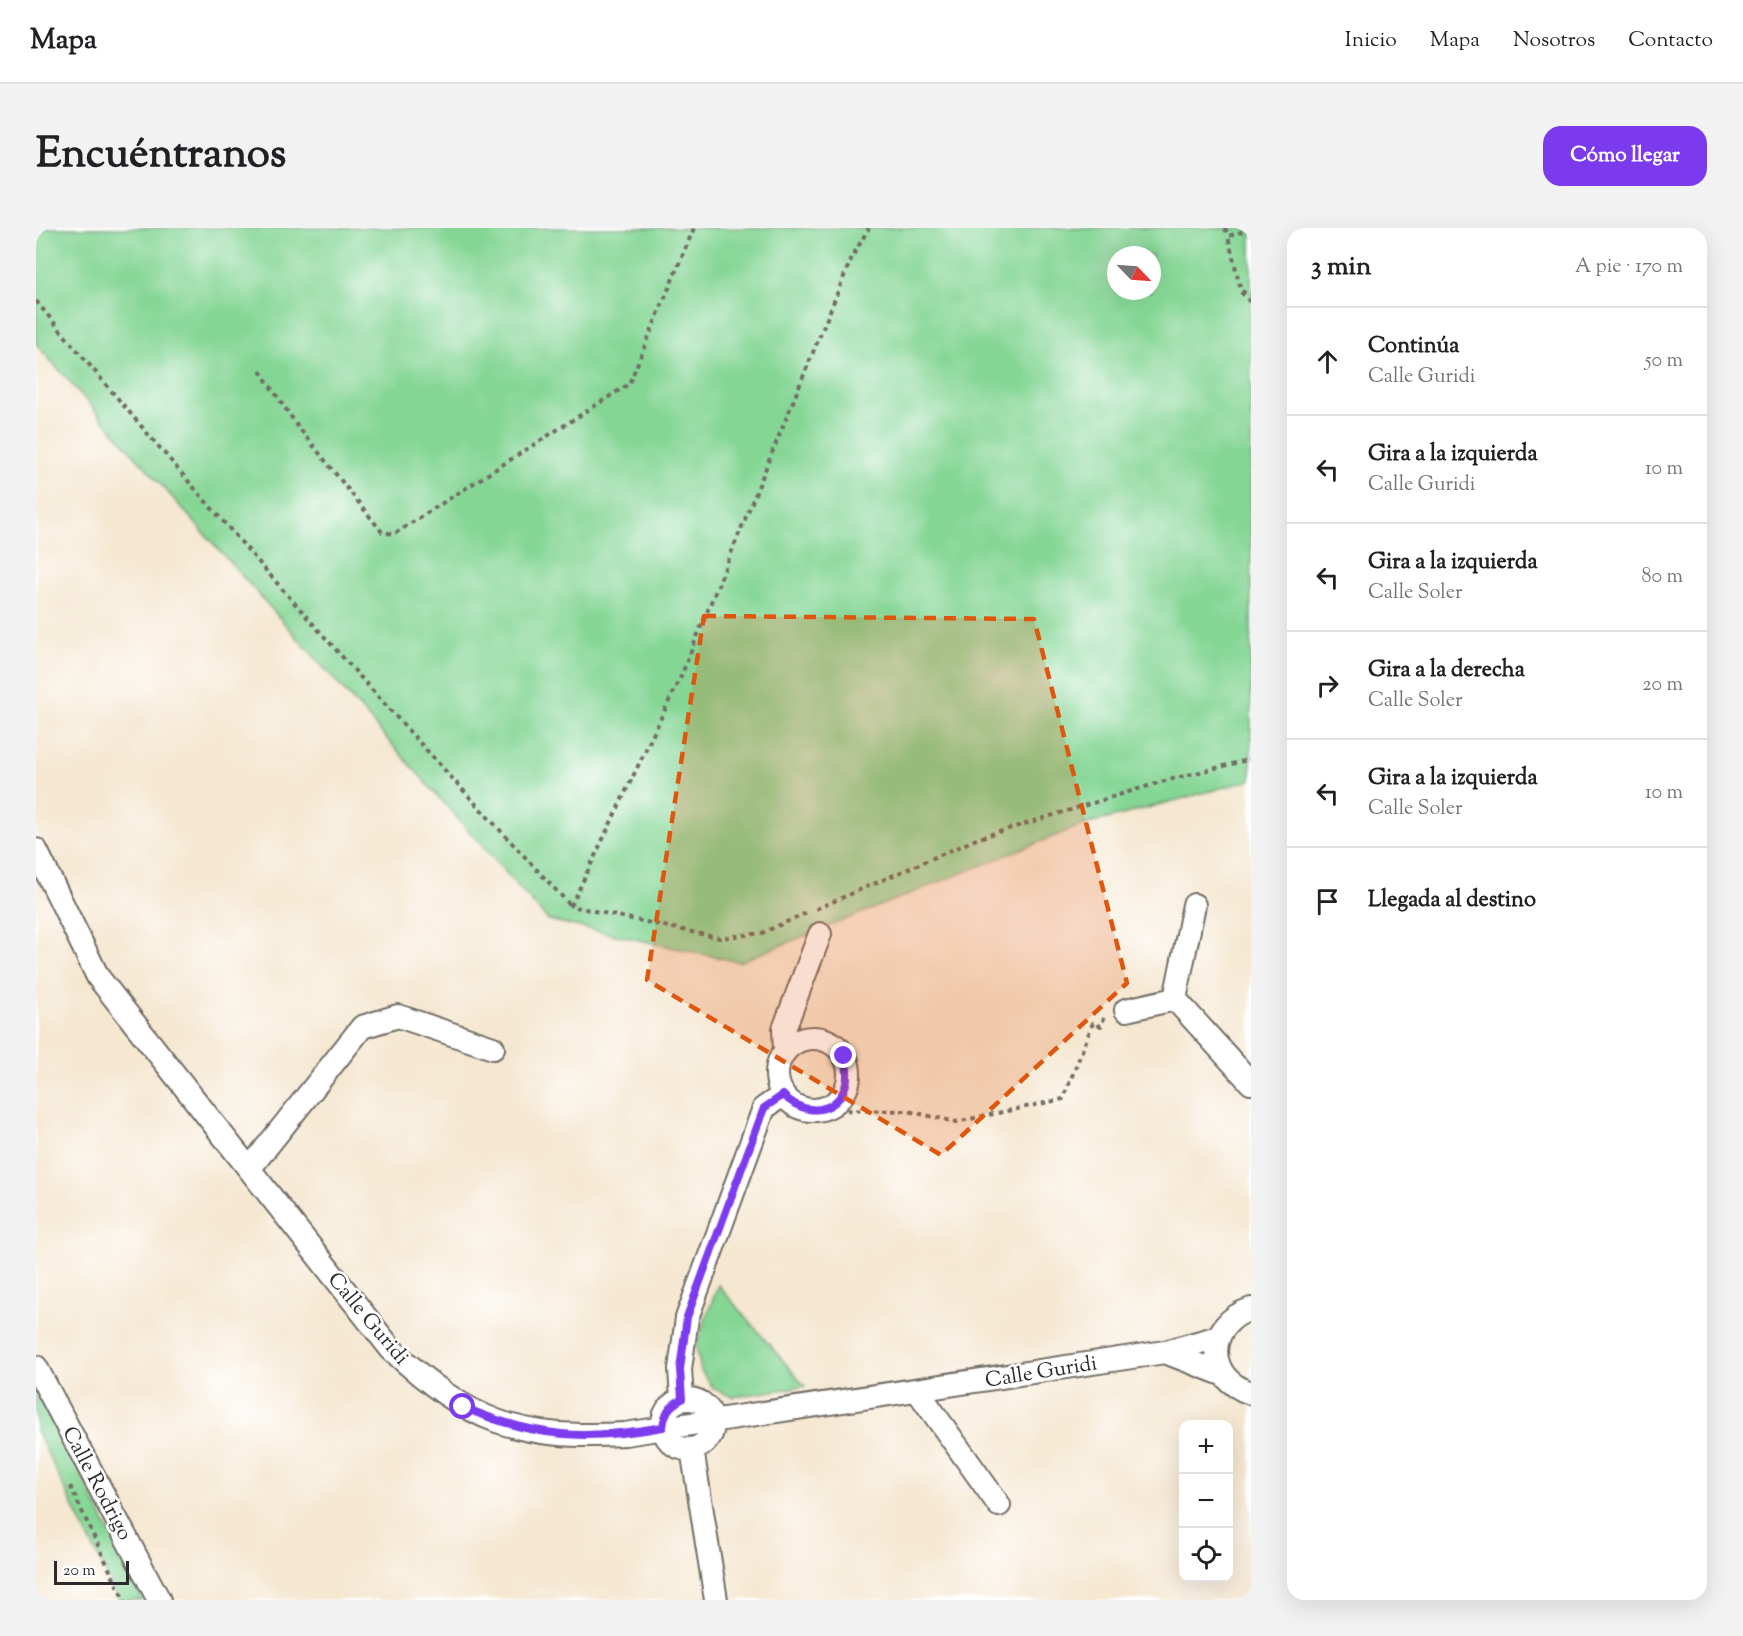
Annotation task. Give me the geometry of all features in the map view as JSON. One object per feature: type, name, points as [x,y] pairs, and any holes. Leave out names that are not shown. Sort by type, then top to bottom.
[{"type":"street","name":"Calle Guridi","points":[[36,850],[98,977],[391,1349],[428,1383],[463,1407],[496,1421],[531,1431],[580,1437],[625,1434],[1165,1352],[1218,1337]]},
{"type":"street","points":[[1175,999],[1194,905]]},
{"type":"street","points":[[785,1051],[784,1029],[820,934]]},
{"type":"street","points":[[1126,1010],[1175,999]]},
{"type":"street","points":[[1175,999],[1251,1083]]},
{"type":"street","points":[[250,1168],[362,1027],[398,1016],[493,1047]]},
{"type":"street","points":[[815,1039],[834,1045],[844,1056],[848,1069],[848,1082],[842,1095],[832,1105],[820,1110],[806,1110],[793,1105],[783,1095],[777,1083],[777,1070],[785,1051],[795,1042],[815,1039]]},
{"type":"street","points":[[682,1399],[680,1369],[687,1317],[764,1108],[783,1095]]},
{"type":"street","points":[[1222,1374],[1217,1362],[1218,1337],[1231,1318],[1251,1308]]},
{"type":"street","name":"Calle Guridi","points":[[1165,1352],[1222,1374],[1230,1383],[1251,1393]]},
{"type":"street","name":"Calle Rodrigo","points":[[36,1367],[159,1600]]},
{"type":"street","points":[[917,1390],[999,1505]]},
{"type":"street","points":[[682,1399],[701,1402],[713,1419],[709,1438],[692,1449],[676,1446],[670,1441],[663,1427],[668,1410],[682,1399]]},
{"type":"street","points":[[692,1449],[716,1600]]},
{"type":"path","points":[[260,371],[296,424],[382,532],[394,534],[629,384],[694,228]]},
{"type":"path","points":[[571,906],[681,676],[852,256],[868,228]]},
{"type":"path","points":[[1226,228],[1241,291],[1251,303]]},
{"type":"path","points":[[1228,236],[1251,229]]},
{"type":"path","points":[[1241,291],[1251,295]]},
{"type":"path","points":[[36,301],[180,474],[454,782],[571,906],[720,938],[762,933],[979,838],[1161,782],[1251,759]]},
{"type":"path","points":[[820,1110],[908,1111],[956,1122],[1063,1098],[1093,1023],[1101,1026],[1104,1016],[1126,1010]]},
{"type":"path","points":[[67,1481],[124,1600]]},
{"type":"highlighted area","points":[[704,616],[1034,619],[1127,983],[941,1155],[647,980]]},
{"type":"green space","points":[[36,228],[1251,228],[1251,780],[1077,827],[739,962],[548,920],[36,344]]},
{"type":"green space","points":[[718,1285],[805,1386],[733,1397],[714,1389],[701,1371],[696,1346]]},
{"type":"green space","points":[[36,1383],[143,1600],[119,1600],[36,1430]]},
{"type":"route","points":[[463,1407],[496,1421],[531,1431],[580,1437],[625,1434],[663,1427],[664,1415],[671,1405],[682,1399],[680,1369],[687,1317],[764,1108],[783,1095],[793,1105],[806,1110],[820,1110],[832,1105],[842,1095],[848,1082],[848,1069],[844,1056]]}]
